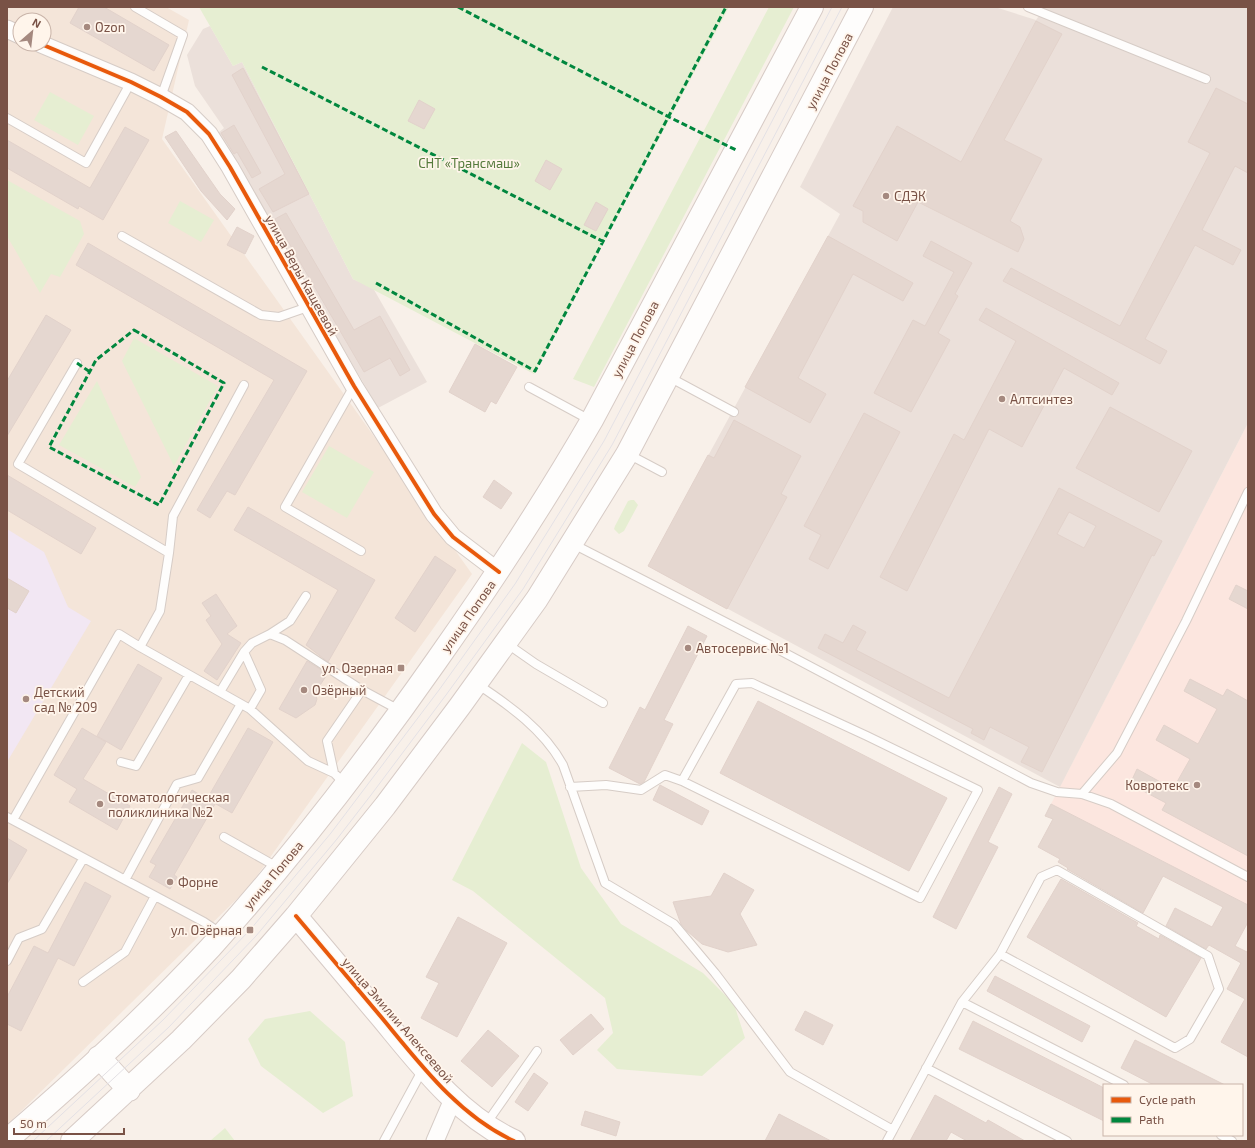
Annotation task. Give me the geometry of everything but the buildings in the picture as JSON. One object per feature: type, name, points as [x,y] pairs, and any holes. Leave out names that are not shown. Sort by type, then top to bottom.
[{"type":"main road","name":"улица Попова","points":[[7,1140],[151,1007],[222,934],[279,868],[340,779],[402,711],[499,572],[554,486],[592,420],[812,7]]},
{"type":"main road","name":"улица Попова","points":[[72,1141],[129,1090],[241,979],[296,916],[362,835],[506,643],[573,544],[627,454],[862,7]]},
{"type":"main road","name":"улица Эмилии Алексеевой","points":[[296,916],[424,1068],[453,1099],[486,1124],[514,1141]]},
{"type":"main road","points":[[99,1056],[129,1090]]},
{"type":"street","name":"улица Веры Кащеевой","points":[[52,49],[131,82],[161,97],[187,112],[209,134],[230,167],[354,386],[434,514],[453,537],[499,572]]},
{"type":"street","points":[[435,1141],[453,1099]]},
{"type":"lane","points":[[135,7],[183,35],[161,97]]},
{"type":"lane","points":[[1028,7],[1206,79]]},
{"type":"lane","points":[[7,118],[86,163],[131,82]]},
{"type":"lane","points":[[122,236],[261,315],[278,317],[308,307]]},
{"type":"lane","points":[[77,364],[18,464],[169,553]]},
{"type":"lane","points":[[668,376],[734,412]]},
{"type":"lane","points":[[140,647],[160,610],[173,516],[244,385]]},
{"type":"lane","points":[[354,386],[285,507],[361,551]]},
{"type":"lane","points":[[529,387],[592,420]]},
{"type":"lane","points":[[627,454],[662,472]]},
{"type":"lane","points":[[1082,794],[1117,753],[1186,621],[1248,492]]},
{"type":"lane","points":[[573,544],[778,649],[1031,783],[1058,792],[1082,794],[1111,804],[1248,878]]},
{"type":"lane","points":[[220,692],[244,652],[252,643],[270,634],[290,621],[306,596]]},
{"type":"lane","points":[[222,934],[10,818],[119,634],[188,675],[250,709],[308,761],[340,779]]},
{"type":"lane","points":[[270,634],[285,640],[362,690],[402,711]]},
{"type":"lane","points":[[506,643],[536,664],[603,703]]},
{"type":"lane","points":[[244,652],[260,690],[250,709]]},
{"type":"lane","points":[[121,762],[136,766],[188,675]]},
{"type":"lane","points":[[570,787],[606,785],[641,790],[665,775],[682,781],[920,898],[978,790],[867,736],[752,683],[736,684],[682,781]]},
{"type":"lane","points":[[476,684],[511,706],[555,750],[563,765],[605,883],[674,924],[715,973],[790,1072],[893,1130]]},
{"type":"lane","points":[[340,779],[327,741],[362,690]]},
{"type":"lane","points":[[125,880],[178,784],[198,778],[241,704]]},
{"type":"lane","points":[[224,837],[279,868]]},
{"type":"lane","points":[[7,961],[19,938],[42,929],[83,859]]},
{"type":"lane","points":[[887,1141],[962,1002],[1000,954],[1041,877],[1057,870],[1208,956],[1219,989],[1190,1039],[1175,1048],[1000,954]]},
{"type":"lane","points":[[83,982],[124,952],[155,896]]},
{"type":"lane","points":[[962,1002],[1122,1084]]},
{"type":"lane","points":[[486,1124],[537,1051]]},
{"type":"lane","points":[[384,1141],[424,1068]]},
{"type":"lane","points":[[926,1068],[1067,1141]]},
{"type":"lane","points":[[1223,1136],[1232,1141]]},
{"type":"shaded area","points":[[7,7],[166,7],[189,20],[162,139],[472,574],[249,887],[7,1125]]},
{"type":"shaded area","points":[[893,7],[995,7],[1036,20],[1045,7],[1248,7],[1248,423],[1060,787],[648,566],[840,214],[800,187]]},
{"type":"shaded area","points":[[210,26],[233,66],[242,62],[353,279],[373,288],[427,382],[378,408],[218,133],[224,128],[195,86],[187,55],[203,29]]},
{"type":"shaded area","points":[[1248,423],[1248,905],[1051,804]]},
{"type":"shaded area","name":"Детский сад № 209","points":[[7,529],[44,552],[68,607],[91,621],[7,762]]},
{"type":"green space","name":"СНТ «Трансмаш»","points":[[199,7],[729,7],[534,374],[353,279],[242,62],[233,66]]},
{"type":"green space","points":[[769,7],[794,7],[594,387],[573,379]]},
{"type":"green space","points":[[50,92],[94,116],[78,145],[34,120]]},
{"type":"green space","points":[[7,180],[80,221],[84,234],[60,277],[51,274],[40,293],[7,236]]},
{"type":"green space","points":[[180,201],[214,220],[201,242],[168,223]]},
{"type":"green space","points":[[134,338],[218,386],[174,466],[122,361]]},
{"type":"green space","points":[[97,381],[141,477],[135,487],[59,445]]},
{"type":"green space","points":[[329,446],[374,472],[347,518],[302,492]]},
{"type":"green space","points":[[634,500],[638,505],[624,531],[619,534],[614,529],[615,526],[628,501]]},
{"type":"green space","points":[[522,743],[546,762],[581,868],[621,924],[703,973],[734,1004],[745,1038],[702,1076],[617,1069],[597,1050],[613,1033],[605,998],[473,891],[452,880]]},
{"type":"green space","points":[[310,1011],[345,1042],[353,1096],[323,1113],[261,1066],[248,1039],[265,1019]]},
{"type":"green space","points":[[225,1128],[235,1141],[210,1141]]},
{"type":"tram line","points":[[33,1141],[163,1020],[250,930],[331,833],[439,690],[515,584],[604,441],[832,7]]},
{"type":"tram line","points":[[46,1141],[169,1027],[256,936],[337,839],[371,795],[523,589],[612,445],[842,7]]},
{"type":"marked path","points":[[458,7],[669,117],[736,150]]},
{"type":"marked path","points":[[376,283],[535,371],[726,7]]},
{"type":"marked path","points":[[262,67],[604,242]]},
{"type":"marked path","points":[[134,330],[224,383],[159,505],[49,447],[96,360],[134,330]]},
{"type":"marked path","points":[[77,363],[90,372]]},
{"type":"cycle path","points":[[52,49],[131,82],[161,97],[187,112],[209,134],[230,167],[354,386],[434,514],[453,537],[499,572]]},
{"type":"cycle path","points":[[296,916],[426,1071],[458,1103],[476,1118],[514,1141]]},
{"type":"place","name":"Ozon","points":[[87,27]]},
{"type":"place","name":"СДЭК","points":[[886,196]]},
{"type":"place","name":"Алтсинтез","points":[[1002,399]]},
{"type":"place","name":"Автосервис №1","points":[[688,648]]},
{"type":"place","name":"ул. Озерная","points":[[401,668]]},
{"type":"place","name":"Озёрный","points":[[304,690]]},
{"type":"place","name":"Детский сад № 209","points":[[26,699]]},
{"type":"place","name":"Ковротекс","points":[[1197,785]]},
{"type":"place","name":"Стоматологическая поликлиника №2","points":[[100,804]]},
{"type":"place","name":"Форне","points":[[170,882]]},
{"type":"place","name":"ул. Озёрная","points":[[250,930]]}]
